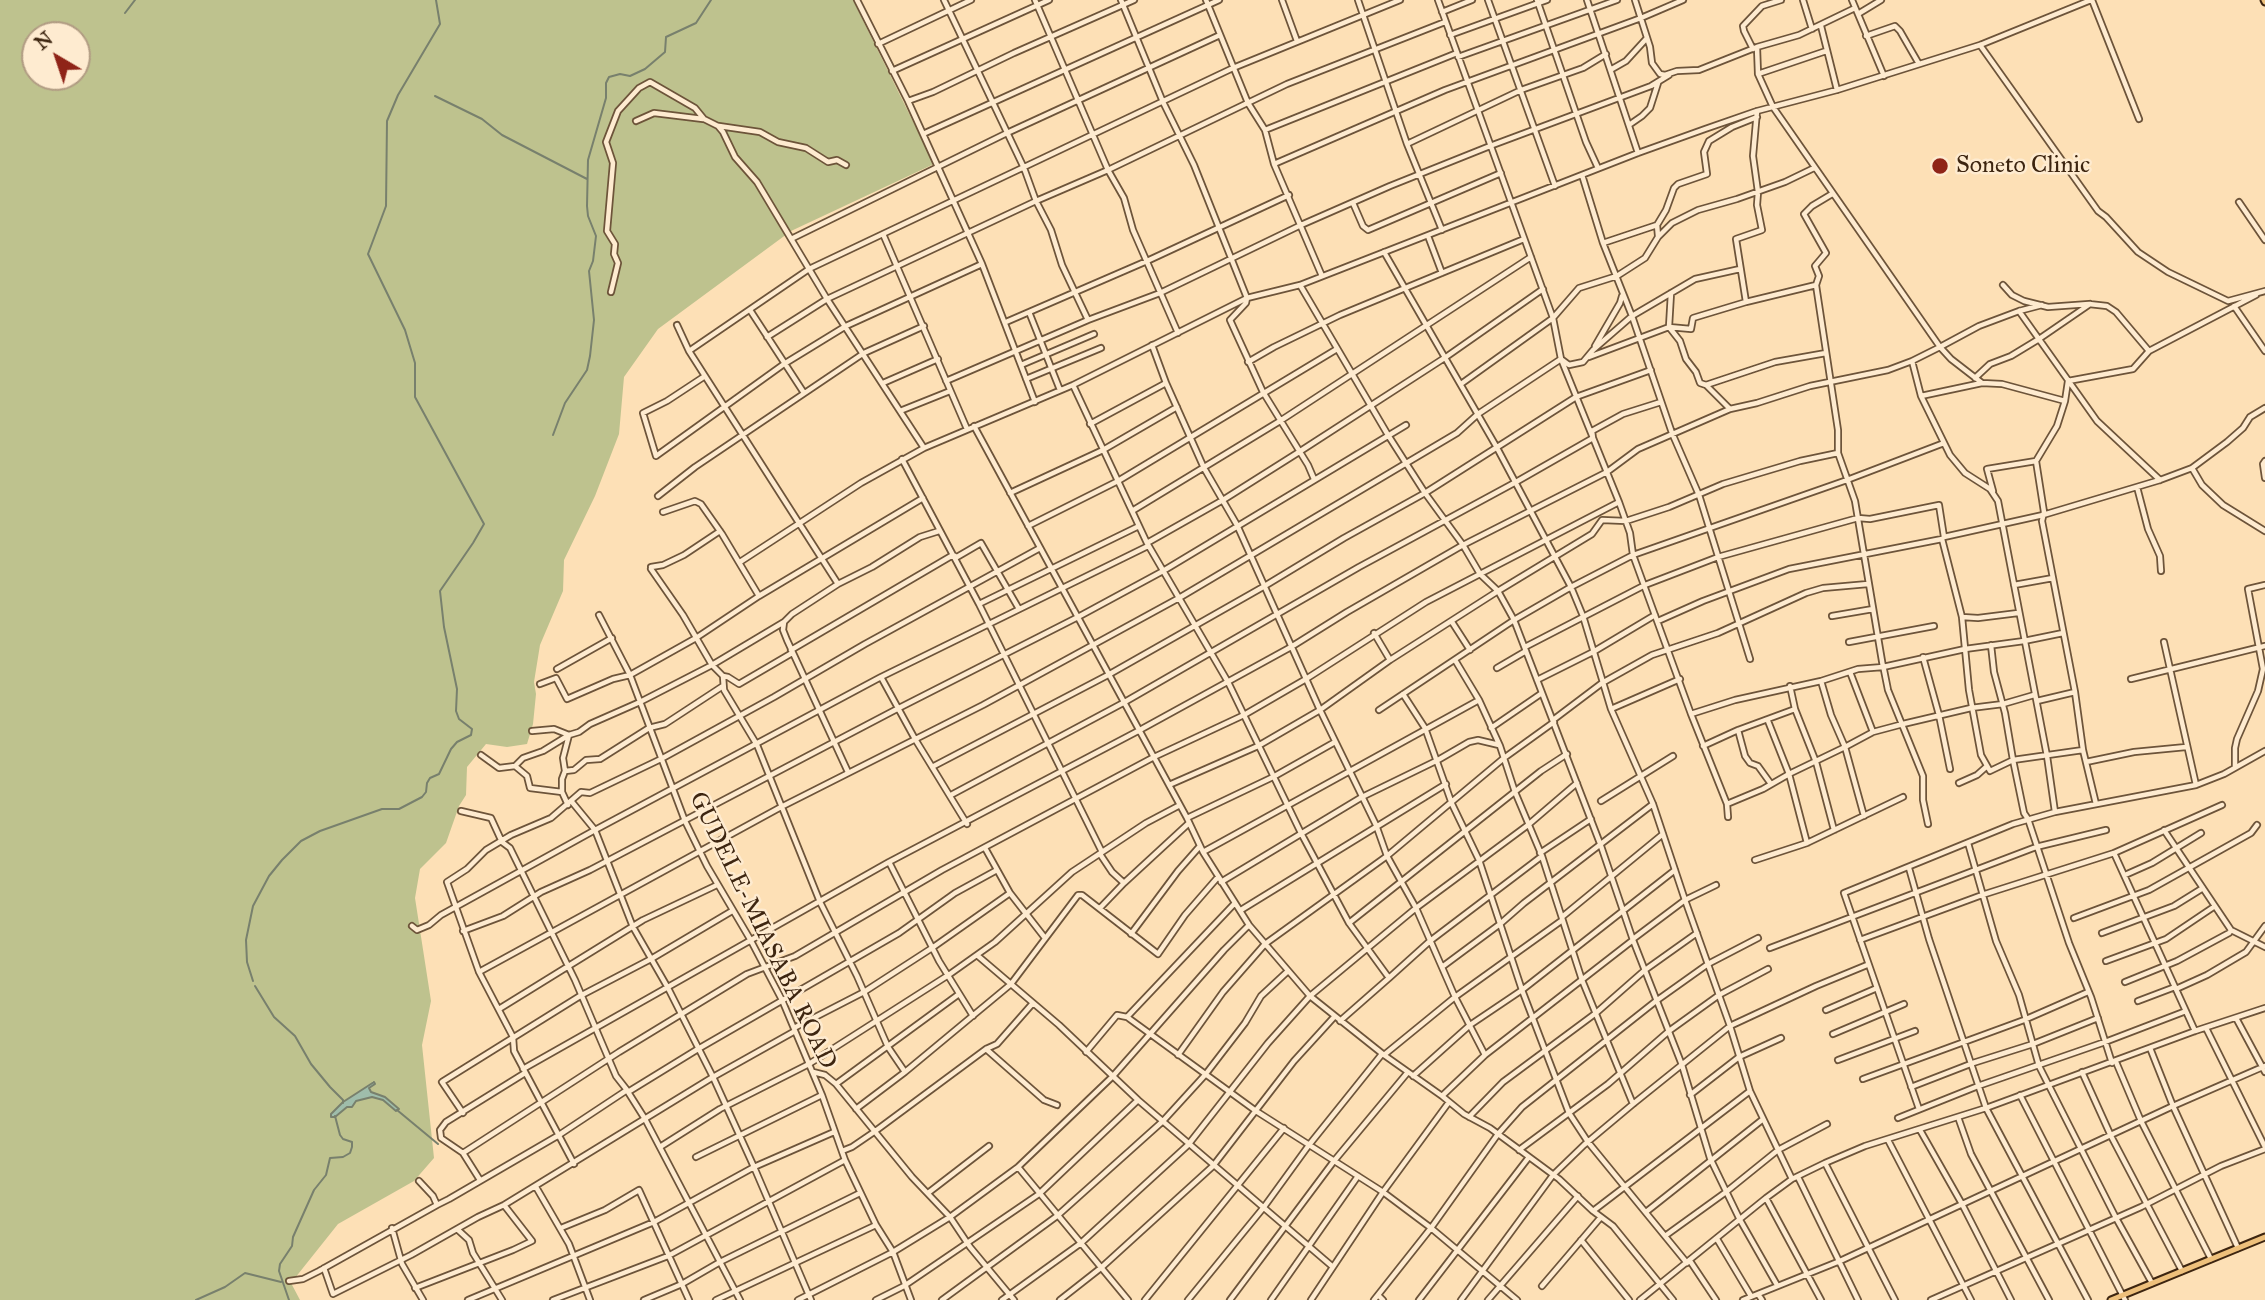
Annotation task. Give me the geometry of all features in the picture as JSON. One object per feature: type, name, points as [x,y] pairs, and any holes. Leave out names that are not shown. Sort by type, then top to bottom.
[{"type":"main road","points":[[2111,1300],[2124,1298],[2152,1283],[2265,1237]]},
{"type":"street","points":[[858,0],[969,234],[1035,401]]},
{"type":"street","points":[[944,0],[1024,168],[1036,201],[1051,230],[1062,265],[1088,320]]},
{"type":"street","points":[[878,44],[971,0]]},
{"type":"street","points":[[892,71],[1036,2],[1049,0]]},
{"type":"street","points":[[908,101],[933,92],[1122,2],[1134,0]]},
{"type":"street","points":[[1206,0],[1248,103],[1265,130],[1274,164],[1322,276]]},
{"type":"street","points":[[923,134],[1219,0]]},
{"type":"street","points":[[1283,0],[1297,41]]},
{"type":"street","points":[[1358,0],[1407,144],[1442,230]]},
{"type":"street","points":[[689,351],[809,269],[1233,68],[1400,0]]},
{"type":"street","points":[[1438,0],[1553,318],[1561,359],[1626,521],[1633,555],[1727,804],[1728,817]]},
{"type":"street","points":[[1442,12],[1472,0]]},
{"type":"street","points":[[1488,0],[1555,186]]},
{"type":"street","points":[[1450,36],[1547,0]]},
{"type":"street","points":[[1587,0],[1638,153]]},
{"type":"street","points":[[1265,130],[1387,80],[1457,55],[1504,42],[1618,0]]},
{"type":"street","points":[[1635,0],[1653,64],[1660,74],[1669,75]]},
{"type":"street","points":[[1274,164],[1467,82],[1683,0]]},
{"type":"street","points":[[1781,0],[1762,6],[1744,26],[1744,31],[1755,48],[1758,75],[1773,107],[1940,347],[1982,383]]},
{"type":"street","points":[[1803,0],[1812,29]]},
{"type":"street","points":[[1852,0],[1884,76]]},
{"type":"street","points":[[1857,14],[1881,0]]},
{"type":"street","points":[[740,562],[902,459],[1073,385],[1247,298],[1300,285],[1638,153],[1758,111],[1837,90],[1980,45],[2091,0],[2139,119]]},
{"type":"street","points":[[1036,2],[1108,170],[1124,198],[1133,230],[1178,333]]},
{"type":"street","points":[[1122,2],[1148,69],[1194,165],[1247,298],[1246,303],[1230,320],[1263,392],[1314,479]]},
{"type":"street","points":[[1538,2],[1598,168]]},
{"type":"street","points":[[946,381],[1088,320],[1160,293],[1229,258],[1353,202],[1490,146],[1658,83],[1677,71],[1699,70],[1821,26],[1855,8]]},
{"type":"street","points":[[767,337],[827,299],[1108,170],[1287,84],[1445,22]]},
{"type":"street","points":[[1821,26],[1837,90]]},
{"type":"street","points":[[1866,36],[1895,26],[1919,64]]},
{"type":"street","points":[[791,239],[1007,133],[1220,35]]},
{"type":"street","points":[[1612,69],[1626,61],[1647,38]]},
{"type":"street","points":[[1980,45],[2098,211],[2138,252],[2168,272],[2228,301],[2265,351]]},
{"type":"street","points":[[1758,75],[1826,51]]},
{"type":"street","points":[[1407,144],[1477,109],[1591,64],[1606,54]]},
{"type":"street","points":[[611,292],[618,263],[614,254],[615,244],[607,231],[613,163],[606,142],[618,111],[639,88],[650,82],[695,108],[710,124],[760,132],[778,142],[806,148],[828,162],[837,160],[846,165]]},
{"type":"street","points":[[1629,125],[1650,108],[1658,83]]},
{"type":"street","points":[[1746,302],[1736,239],[1762,230],[1753,156],[1758,111]]},
{"type":"street","points":[[636,121],[654,113],[685,116],[694,120],[704,119]]},
{"type":"street","points":[[1658,237],[1657,225],[1678,184],[1707,174],[1704,152],[1709,141],[1732,127],[1757,117]]},
{"type":"street","points":[[718,125],[735,157],[757,182],[827,299],[924,448]]},
{"type":"street","points":[[1461,384],[1553,318],[1579,288],[1616,276],[1645,258],[1658,237],[1672,223],[1698,210],[1758,192],[1814,168]]},
{"type":"street","points":[[1353,202],[1365,230],[1368,230],[1501,173]]},
{"type":"street","points":[[1583,175],[1603,243],[1640,338],[1672,433],[1699,495],[1750,659]]},
{"type":"street","points":[[1832,194],[1804,214],[1826,253],[1815,267],[1819,276],[1816,285],[1838,430],[1838,453],[1858,518],[1883,667]]},
{"type":"street","points":[[1006,322],[1289,195]]},
{"type":"street","points":[[2239,202],[2265,240]]},
{"type":"street","points":[[1603,243],[1657,225]]},
{"type":"street","points":[[883,233],[967,429]]},
{"type":"street","points":[[1427,236],[1442,274]]},
{"type":"street","points":[[1248,362],[1322,324],[1524,239]]},
{"type":"street","points":[[1384,252],[1496,446],[1571,587],[1583,616],[1611,709],[1653,804],[1730,1026],[1749,1091],[1858,1300]]},
{"type":"street","points":[[1132,511],[1280,421],[1531,257]]},
{"type":"street","points":[[705,376],[643,413],[656,456],[784,364],[846,326],[982,264]]},
{"type":"street","points":[[1592,350],[1632,316],[1695,279],[1740,269]]},
{"type":"street","points":[[1300,285],[1425,493],[1463,545],[1480,574],[1498,590],[1514,620],[1567,754],[1633,939],[1682,1065],[1712,1162],[1740,1220],[1777,1285]]},
{"type":"street","points":[[1588,357],[1669,327],[1691,329],[1693,318],[1816,285]]},
{"type":"street","points":[[2003,285],[2012,295],[2024,302],[2066,307],[2091,304],[2107,306],[2149,351]]},
{"type":"street","points":[[412,926],[417,930],[429,925],[456,907],[595,830],[820,709],[1147,545],[1223,500],[1446,357],[1543,289]]},
{"type":"street","points":[[2228,301],[2263,291]]},
{"type":"street","points":[[2068,381],[2133,369],[2149,351],[2263,291]]},
{"type":"street","points":[[1671,293],[1669,327],[1680,341],[1686,359],[1700,383],[1706,385],[1730,409]]},
{"type":"street","points":[[1561,359],[1569,365],[1583,362],[1588,357],[1622,295]]},
{"type":"street","points":[[1975,378],[1990,364],[2011,356],[2091,304]]},
{"type":"street","points":[[480,1180],[463,1153],[441,1138],[439,1133],[446,1122],[524,1071],[750,939],[1292,647],[1463,545],[1607,471],[1638,449],[1730,409],[1810,386],[1888,370],[1912,361],[1979,326],[2042,305]]},
{"type":"street","points":[[750,310],[804,393]]},
{"type":"street","points":[[2019,311],[2097,421],[2160,480]]},
{"type":"street","points":[[1029,312],[1060,390]]},
{"type":"street","points":[[677,325],[689,351],[838,584]]},
{"type":"street","points":[[658,496],[864,353],[924,326]]},
{"type":"street","points":[[1021,365],[1094,334]]},
{"type":"street","points":[[1152,345],[1166,383],[1205,468],[1237,525],[1276,616],[1376,825],[1387,856],[1416,908],[1455,997],[1485,1055]]},
{"type":"street","points":[[1026,379],[1101,348]]},
{"type":"street","points":[[1028,526],[1118,481],[1337,349]]},
{"type":"street","points":[[1706,385],[1775,362],[1826,353]]},
{"type":"street","points":[[883,383],[938,359]]},
{"type":"street","points":[[479,972],[781,807],[1019,686],[1179,597],[1457,433],[1478,414],[1561,359]]},
{"type":"street","points":[[1912,361],[1921,396],[1946,450],[1965,473],[1982,482],[1998,501],[2037,701],[2055,812]]},
{"type":"street","points":[[932,767],[1108,675],[1264,587],[1425,493],[1576,397],[1651,370]]},
{"type":"street","points":[[2068,381],[2057,426],[2036,461],[2053,578],[2075,692],[2082,750],[2096,804]]},
{"type":"street","points":[[1090,424],[1166,383]]},
{"type":"street","points":[[1921,396],[1982,383],[2002,384],[2065,401]]},
{"type":"street","points":[[1073,385],[1147,545],[1228,682],[1301,833],[1335,892],[1349,923],[1389,978]]},
{"type":"street","points":[[900,411],[950,391]]},
{"type":"street","points":[[1593,439],[1592,431],[1623,414],[1661,402]]},
{"type":"street","points":[[1010,493],[1103,450],[1177,407]]},
{"type":"street","points":[[1658,621],[1788,569],[2043,515],[2160,480],[2192,468],[2243,428],[2250,417],[2265,408]]},
{"type":"street","points":[[463,931],[503,916],[541,892],[685,821],[1163,571],[1406,425]]},
{"type":"street","points":[[974,426],[1203,852],[1249,925],[1310,996],[1340,1021],[1469,1117],[1498,1134],[1578,1196],[1626,1240],[1673,1300]]},
{"type":"street","points":[[951,795],[1123,703],[1359,567],[1593,439]]},
{"type":"street","points":[[1379,710],[1514,620],[1633,555],[1944,443]]},
{"type":"street","points":[[1169,785],[1258,746],[1320,710],[1390,660],[1498,590],[1592,534],[1602,520],[1626,521],[1723,484],[1787,464],[1838,453]]},
{"type":"street","points":[[902,459],[989,623],[1102,852],[1100,854],[1112,872],[1124,883]]},
{"type":"street","points":[[1993,495],[1987,469],[2036,461]]},
{"type":"street","points":[[2265,461],[2265,478]]},
{"type":"street","points":[[2192,468],[2202,485],[2223,505],[2265,531]]},
{"type":"street","points":[[2137,486],[2148,529],[2160,556],[2161,571]]},
{"type":"street","points":[[540,684],[556,678],[567,699],[630,675],[696,638],[759,596],[923,498]]},
{"type":"street","points":[[663,512],[695,500],[701,504],[759,596]]},
{"type":"street","points":[[463,1153],[740,978],[795,956],[985,848],[1154,757],[1244,715],[1306,679],[1426,602],[1619,502]]},
{"type":"street","points":[[1497,668],[1583,616],[1645,585],[1718,557],[1858,518],[1870,519],[1939,505],[1943,538],[1962,617],[1971,708],[1986,767],[1990,771],[2013,760],[2082,750]]},
{"type":"street","points":[[979,604],[1139,526]]},
{"type":"street","points":[[720,531],[684,555],[651,568],[712,665],[723,677],[739,684],[953,555],[957,557],[981,543],[1019,609]]},
{"type":"street","points":[[481,755],[499,768],[514,766],[523,758],[543,751],[590,724],[712,665],[784,622],[838,584],[872,567],[920,537],[939,531]]},
{"type":"street","points":[[574,1164],[514,1051],[513,1037],[479,972],[447,882],[467,869],[486,850],[551,818],[581,792],[590,793],[661,759],[1040,548]]},
{"type":"street","points":[[1863,553],[1888,690],[1923,776],[1923,800],[1928,824]]},
{"type":"street","points":[[2014,585],[2053,578]]},
{"type":"street","points":[[1178,1055],[1223,992],[1265,944],[1387,856],[1504,758],[1602,683],[1641,660],[1739,624],[1806,593],[1838,586],[1868,584]]},
{"type":"street","points":[[2235,768],[2237,739],[2258,691],[2263,669],[2262,646],[2248,589],[2265,585]]},
{"type":"street","points":[[1832,616],[1873,609]]},
{"type":"street","points":[[1962,617],[1978,618],[2018,613]]},
{"type":"street","name":"GUDELE-MIASABA ROAD","points":[[599,615],[630,675],[685,821],[717,885],[750,939],[782,1000],[822,1095],[845,1160],[876,1225],[893,1252],[911,1300]]},
{"type":"street","points":[[1537,680],[1593,652],[1655,615]]},
{"type":"street","points":[[784,622],[783,629],[792,651],[848,772]]},
{"type":"street","points":[[1452,622],[1470,650]]},
{"type":"street","points":[[1849,642],[1934,626]]},
{"type":"street","points":[[1374,633],[1390,660]]},
{"type":"street","points":[[1691,714],[1850,672],[2063,633]]},
{"type":"street","points":[[557,669],[612,638]]},
{"type":"street","points":[[2164,642],[2168,670],[2177,697],[2196,785]]},
{"type":"street","points":[[1991,645],[2020,801],[2105,1042],[2210,1259]]},
{"type":"street","points":[[2132,678],[2262,646]]},
{"type":"street","points":[[1923,657],[1950,769]]},
{"type":"street","points":[[1455,660],[1479,700],[1500,746],[1515,792],[1541,854],[1582,979],[1633,1104]]},
{"type":"street","points":[[1850,672],[1873,732]]},
{"type":"street","points":[[723,677],[723,686],[757,745],[771,776],[820,902],[850,961],[888,1047],[905,1072]]},
{"type":"street","points":[[881,677],[897,709],[967,824]]},
{"type":"street","points":[[1611,709],[1680,680]]},
{"type":"street","points":[[1821,681],[1831,715],[1845,747],[1864,816]]},
{"type":"street","points":[[565,771],[574,770],[586,760],[600,759],[649,728],[665,724],[723,686]]},
{"type":"street","points":[[1790,686],[1795,709],[1816,762],[1834,830]]},
{"type":"street","points":[[2037,701],[2075,692]]},
{"type":"street","points":[[1491,727],[1542,693]]},
{"type":"street","points":[[1403,694],[1425,728],[1451,804],[1479,860],[1522,990],[1569,1113],[1588,1142],[1688,1262],[1716,1300]]},
{"type":"street","points":[[1727,804],[1771,785],[1873,732],[2034,695]]},
{"type":"street","points":[[1203,852],[1479,700]]},
{"type":"street","points":[[1703,746],[1795,709]]},
{"type":"street","points":[[1768,720],[1789,774],[1807,843]]},
{"type":"street","points":[[532,731],[554,729],[569,735]]},
{"type":"street","points":[[1738,730],[1745,756],[1750,763],[1758,766],[1771,785]]},
{"type":"street","points":[[569,735],[563,758],[565,771],[562,792],[595,830],[633,927],[668,988],[713,1077],[810,1298]]},
{"type":"street","points":[[856,1109],[1011,984],[1078,895],[1100,908],[1158,954],[1185,915],[1219,879],[1362,797],[1469,742],[1478,740],[1500,746]]},
{"type":"street","points":[[1100,908],[1188,821],[1335,742]]},
{"type":"street","points":[[2086,762],[2134,752],[2186,747]]},
{"type":"street","points":[[1919,1109],[1844,893],[2028,819],[2196,785],[2265,751]]},
{"type":"street","points":[[1349,923],[1567,754]]},
{"type":"street","points":[[1601,801],[1673,756]]},
{"type":"street","points":[[514,766],[527,776],[530,788],[562,792]]},
{"type":"street","points":[[1959,783],[1978,775],[1986,767]]},
{"type":"street","points":[[1002,1300],[1081,1243],[1188,1145],[1228,1091],[1310,996],[1416,908],[1528,825],[1577,783]]},
{"type":"street","points":[[1240,910],[1446,784]]},
{"type":"street","points":[[1755,860],[1807,843],[1903,797]]},
{"type":"street","points":[[1442,967],[1653,804]]},
{"type":"street","points":[[660,1147],[726,1106],[809,1064],[978,956],[1026,916],[1072,872],[1146,823],[1180,805]]},
{"type":"street","points":[[1860,940],[2045,873],[2114,853],[2222,805]]},
{"type":"street","points":[[461,811],[491,818],[502,842],[510,848],[568,965],[616,1076],[645,1119],[740,1300]]},
{"type":"street","points":[[1340,1021],[1430,941],[1541,854],[1591,819]]},
{"type":"street","points":[[2074,918],[2149,890],[2252,833],[2257,825]]},
{"type":"street","points":[[1770,948],[2036,847],[2106,830]]},
{"type":"street","points":[[2164,830],[2231,930],[2265,947]]},
{"type":"street","points":[[2124,875],[2152,863],[2201,833]]},
{"type":"street","points":[[1188,1300],[1383,1054],[1455,997],[1562,919],[1663,834]]},
{"type":"street","points":[[1968,843],[1996,942],[2019,995],[2039,1066],[2152,1283]]},
{"type":"street","points":[[1131,934],[1200,846]]},
{"type":"street","points":[[985,848],[1010,893],[1045,938]]},
{"type":"street","points":[[2114,853],[2194,1031]]},
{"type":"street","points":[[889,862],[932,948],[973,1016]]},
{"type":"street","points":[[1909,868],[1929,939],[1986,1108],[2088,1300]]},
{"type":"street","points":[[289,1281],[303,1279],[324,1268],[559,1135],[627,1091],[899,933],[917,918],[997,870]]},
{"type":"street","points":[[1413,1076],[1470,1025],[1522,990],[1675,870]]},
{"type":"street","points":[[499,1009],[633,927],[717,885]]},
{"type":"street","points":[[1442,1096],[1485,1055],[1633,939],[1685,900],[1716,885]]},
{"type":"street","points":[[2102,933],[2174,906],[2203,888]]},
{"type":"street","points":[[324,1268],[333,1294],[504,1205],[794,1029],[864,992],[1010,893]]},
{"type":"street","points":[[1127,1017],[1235,903]]},
{"type":"street","points":[[2106,961],[2166,939],[2215,906]]},
{"type":"street","points":[[463,1113],[442,1082],[580,996],[651,959],[732,911]]},
{"type":"street","points":[[798,1300],[810,1298],[893,1252],[950,1217],[1018,1167],[1113,1076],[1249,925]]},
{"type":"street","points":[[2138,1001],[2207,975],[2246,952],[2265,926]]},
{"type":"street","points":[[2125,982],[2166,966],[2230,933],[2231,930]]},
{"type":"street","points":[[1469,1117],[1503,1082],[1596,1013],[1645,970],[1697,933]]},
{"type":"street","points":[[1383,1300],[1376,1298],[1431,1228],[1498,1134],[1522,1107],[1656,1001],[1708,964],[1758,938]]},
{"type":"street","points":[[978,956],[1188,1145],[1333,1267]]},
{"type":"street","points":[[1461,1300],[1553,1175],[1633,1104],[1730,1026],[1816,985],[1867,965]]},
{"type":"street","points":[[1519,1150],[1621,1074],[1669,1031],[1719,995],[1769,969]]},
{"type":"street","points":[[942,1300],[1057,1216],[1163,1121],[1205,1075],[1245,1023],[1257,1001],[1288,971]]},
{"type":"street","points":[[1826,1010],[1879,987]]},
{"type":"street","points":[[1863,1079],[2024,1020],[2088,992]]},
{"type":"street","points":[[836,1084],[960,994]]},
{"type":"street","points":[[842,1151],[874,1132],[986,1049],[997,1044],[1033,1003]]},
{"type":"street","points":[[1833,1034],[1905,1004]]},
{"type":"street","points":[[1640,1300],[1766,1198],[1795,1178],[1825,1163],[2265,1008]]},
{"type":"street","points":[[1898,1118],[1978,1086],[2186,1011]]},
{"type":"street","points":[[1086,1052],[1117,1015],[1127,1017],[1256,1111],[1383,1192],[1517,1300]]},
{"type":"street","points":[[1060,1300],[1213,1166],[1294,1061],[1335,1016]]},
{"type":"street","points":[[1911,1087],[2098,1018]]},
{"type":"street","points":[[1743,1300],[1840,1261],[2173,1106],[2264,1068],[2236,1018]]},
{"type":"street","points":[[1931,1300],[2027,1259],[2175,1191],[2221,1166],[2265,1148],[2206,1028]]},
{"type":"street","points":[[1838,1060],[1915,1031]]},
{"type":"street","points":[[1690,1095],[1739,1057],[1781,1038]]},
{"type":"street","points":[[2150,1048],[2173,1106],[2238,1248]]},
{"type":"street","points":[[986,1049],[1044,1100],[1057,1105]]},
{"type":"street","points":[[812,1071],[825,1075],[836,1084],[874,1132],[950,1217],[1014,1300]]},
{"type":"street","points":[[1230,1300],[1334,1161],[1408,1072]]},
{"type":"street","points":[[2082,1072],[2145,1205],[2182,1271]]},
{"type":"street","points":[[1593,1211],[1749,1091]]},
{"type":"street","points":[[696,1157],[822,1095]]},
{"type":"street","points":[[2020,1095],[2124,1298]]},
{"type":"street","points":[[876,1300],[904,1286],[1039,1194],[1138,1100]]},
{"type":"street","points":[[1311,1300],[1383,1192],[1449,1102]]},
{"type":"street","points":[[1958,1117],[1972,1154],[2049,1300]]},
{"type":"street","points":[[1646,1212],[1762,1120]]},
{"type":"street","points":[[1665,1236],[1778,1150],[1827,1124]]},
{"type":"street","points":[[1145,1300],[1284,1128]]},
{"type":"street","points":[[1920,1130],[1962,1204],[1967,1219],[2011,1300]]},
{"type":"street","points":[[468,1300],[654,1222],[754,1167],[834,1132]]},
{"type":"street","points":[[1888,1140],[1971,1300]]},
{"type":"street","points":[[928,1193],[989,1146]]},
{"type":"street","points":[[1419,1300],[1529,1157]]},
{"type":"street","points":[[553,1300],[668,1256],[845,1160]]},
{"type":"street","points":[[1825,1163],[1895,1300]]},
{"type":"street","points":[[1018,1167],[1128,1300]]},
{"type":"street","points":[[1271,1300],[1358,1176]]},
{"type":"street","points":[[419,1181],[433,1196],[437,1205]]},
{"type":"street","points":[[536,1187],[561,1228],[590,1300]]},
{"type":"street","points":[[561,1228],[597,1213],[639,1190],[689,1300]]},
{"type":"street","points":[[644,1300],[860,1193]]},
{"type":"street","points":[[1488,1300],[1578,1196]]},
{"type":"street","points":[[1766,1198],[1821,1300]]},
{"type":"street","points":[[415,1288],[532,1241],[504,1205]]},
{"type":"street","points":[[1542,1286],[1601,1217]]},
{"type":"street","points":[[716,1300],[876,1225]]},
{"type":"street","points":[[392,1228],[402,1264],[422,1300]]},
{"type":"street","points":[[457,1229],[469,1240],[502,1300]]},
{"type":"street","points":[[1717,1239],[1751,1296]]},
{"type":"street","points":[[1581,1240],[1629,1300]]},
{"type":"street","points":[[1758,1294],[1762,1300]]},
{"type":"green space","points":[[0,0],[853,0],[934,164],[791,231],[658,329],[624,377],[619,434],[595,496],[564,560],[563,591],[540,645],[534,682],[536,694],[533,724],[527,744],[507,747],[486,744],[467,767],[466,795],[459,806],[446,843],[420,869],[415,898],[431,1001],[422,1045],[434,1158],[414,1181],[338,1224],[291,1283],[300,1300],[0,1300]]},
{"type":"shaded area","points":[[374,1082],[369,1088],[371,1092],[385,1097],[399,1109],[396,1111],[383,1100],[372,1097],[356,1101],[352,1107],[347,1107],[335,1117],[331,1117],[343,1102]]},
{"type":"waterway","points":[[125,13],[135,0]]},
{"type":"waterway","points":[[253,981],[247,962],[246,940],[253,906],[269,876],[282,860],[301,841],[320,831],[382,809],[399,809],[422,797],[430,778],[439,774],[451,749],[457,742],[471,735],[472,729],[459,719],[456,711],[457,689],[444,627],[440,591],[484,524],[415,397],[415,363],[405,330],[368,254],[386,206],[387,121],[398,95],[440,24],[436,0]]},
{"type":"waterway","points":[[553,435],[565,403],[587,370],[590,356],[594,320],[589,271],[596,236],[588,216],[588,160],[606,98],[606,83],[609,77],[620,74],[630,76],[645,69],[665,52],[666,37],[696,23],[711,0]]},
{"type":"waterway","points":[[435,96],[482,119],[502,135],[587,179]]},
{"type":"waterway","points":[[255,986],[274,1017],[295,1036],[311,1064],[343,1103]]},
{"type":"waterway","points":[[397,1110],[438,1144]]},
{"type":"waterway","points":[[289,1300],[279,1271],[280,1264],[292,1246],[293,1237],[314,1190],[326,1175],[330,1158],[343,1157],[350,1153],[352,1147],[352,1142],[340,1135],[335,1116]]},
{"type":"waterway","points":[[196,1300],[225,1287],[245,1273],[281,1282]]},
{"type":"place","name":"Soneto Clinic","points":[[1940,166]]}]
